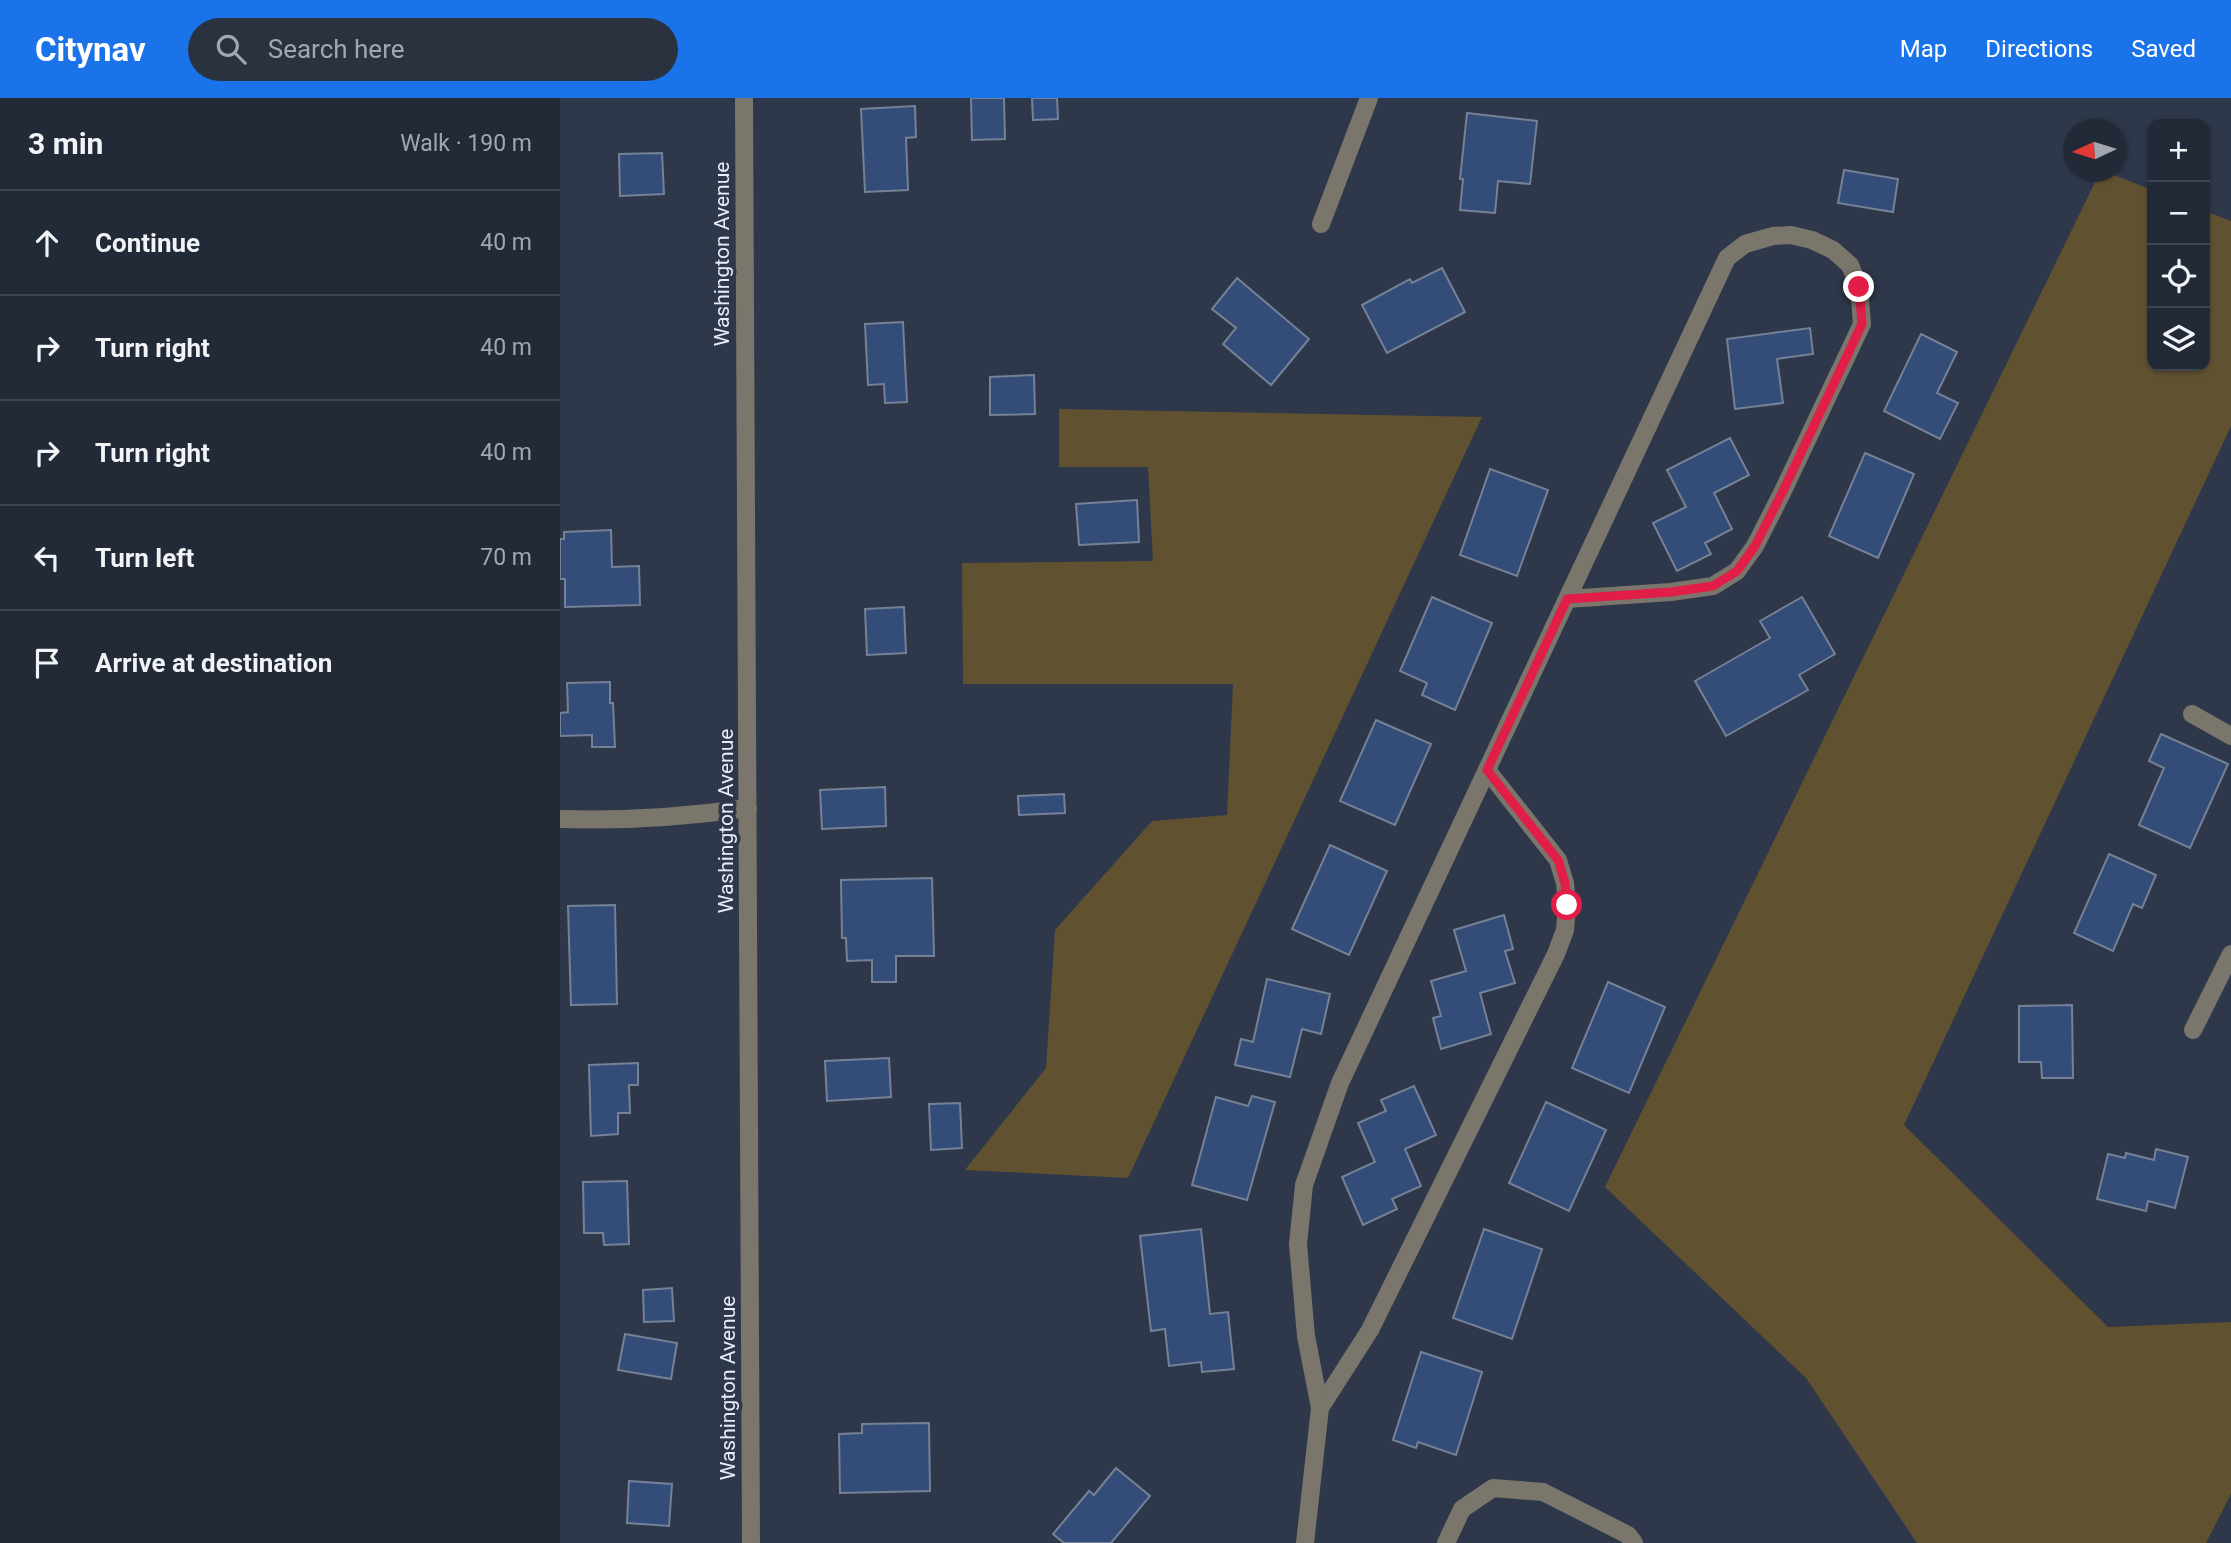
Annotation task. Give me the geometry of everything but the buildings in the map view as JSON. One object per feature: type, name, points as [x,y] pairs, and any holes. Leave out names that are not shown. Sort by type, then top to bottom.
[{"type":"street","name":"Washington Avenue","points":[[744,98],[751,1543]]},
{"type":"street","points":[[1321,224],[1369,98]]},
{"type":"street","points":[[1305,1543],[1320,1408],[1306,1336],[1298,1244],[1304,1185],[1340,1083],[1487,770],[1567,599],[1727,258],[1745,244],[1773,236],[1791,235],[1812,240],[1833,250],[1850,265],[1859,287],[1862,324],[1782,493],[1755,546],[1737,571],[1713,586],[1671,592],[1567,599]]},
{"type":"street","points":[[2192,714],[2231,736]]},
{"type":"street","points":[[1320,1408],[1370,1330],[1550,967],[1565,930],[1565,883],[1558,860],[1487,770]]},
{"type":"street","points":[[560,820],[696,816],[748,808]]},
{"type":"street","points":[[2193,1030],[2231,954]]},
{"type":"street","points":[[1446,1543],[1462,1509],[1493,1488],[1543,1492],[1628,1535],[1634,1543]]},
{"type":"shaded area","points":[[2126,180],[2147,188],[2147,371],[2210,371],[2210,213],[2231,221],[2231,426],[1904,1125],[2108,1327],[2231,1322],[2231,1494],[2206,1543],[1917,1543],[1806,1378],[1605,1187],[2095,182],[2126,182]]},
{"type":"shaded area","points":[[1059,409],[1482,417],[1128,1178],[965,1170],[1046,1068],[1055,930],[1152,821],[1227,815],[1233,684],[963,684],[962,563],[1153,561],[1148,467],[1059,467]]},
{"type":"route","points":[[1567,905],[1565,883],[1558,860],[1487,770],[1567,599],[1671,592],[1713,586],[1737,571],[1755,546],[1782,493],[1862,324],[1859,287]]}]
